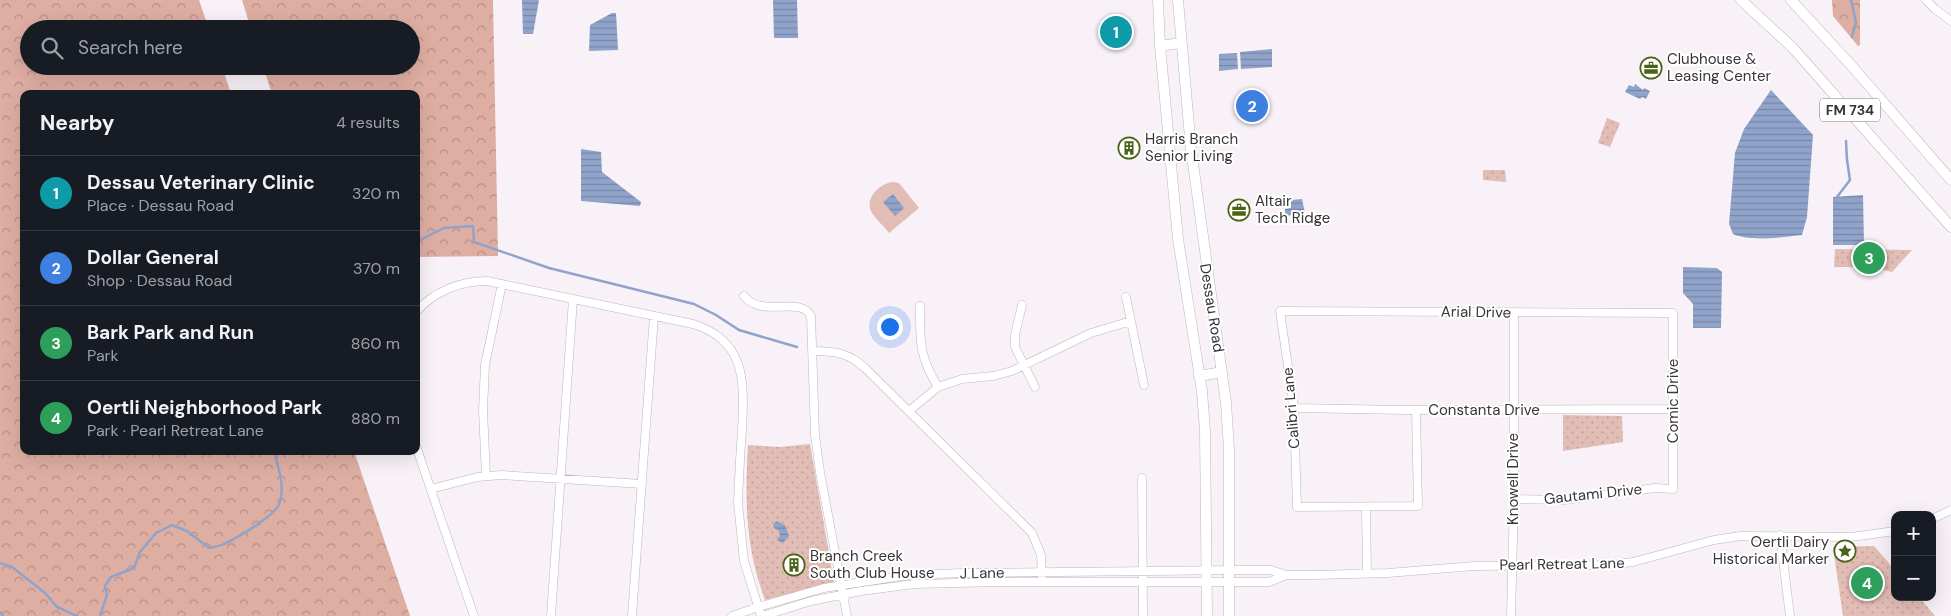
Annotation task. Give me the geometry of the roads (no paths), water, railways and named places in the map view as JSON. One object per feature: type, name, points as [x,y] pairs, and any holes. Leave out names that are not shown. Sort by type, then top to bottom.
[{"type":"main road","name":"Dessau Road","points":[[1158,0],[1160,46],[1178,239],[1199,376],[1205,431],[1207,616]]},
{"type":"main road","name":"Dessau Road","points":[[1178,0],[1199,217],[1222,372],[1228,449],[1229,616]]},
{"type":"main road","name":"FM 734","points":[[1741,0],[1792,47],[1951,227]]},
{"type":"main road","name":"FM 734","points":[[1791,0],[1850,64],[1951,180]]},
{"type":"main road","points":[[1160,46],[1181,43]]},
{"type":"main road","points":[[1199,376],[1222,372]]},
{"type":"street","points":[[1926,0],[1951,21]]},
{"type":"street","points":[[420,308],[428,301],[453,287],[474,281],[487,281],[693,324],[711,332],[731,350],[741,371],[743,396],[738,503],[739,521],[744,561],[762,616]]},
{"type":"street","points":[[486,476],[483,433],[484,379],[488,346],[502,284]]},
{"type":"street","points":[[744,296],[748,302],[763,307],[805,308],[811,316],[817,444],[847,616]]},
{"type":"street","points":[[1126,297],[1144,385]]},
{"type":"street","points":[[551,616],[574,299]]},
{"type":"street","points":[[1022,305],[1014,340],[1015,347],[1035,387]]},
{"type":"street","points":[[920,306],[920,333],[923,357],[938,387]]},
{"type":"street","name":"Arial Drive","points":[[1280,311],[1674,313]]},
{"type":"street","name":"Calibri Lane","points":[[1280,311],[1294,408],[1297,507],[1366,507]]},
{"type":"street","name":"Knowell Drive","points":[[1511,616],[1514,499],[1514,312]]},
{"type":"street","name":"Comic Drive","points":[[1673,489],[1674,313]]},
{"type":"street","points":[[632,616],[654,316]]},
{"type":"street","points":[[909,411],[938,387],[962,379],[993,376],[1026,366],[1091,333],[1131,321]]},
{"type":"street","points":[[813,351],[835,351],[849,356],[865,368],[1032,533],[1041,555],[1042,582]]},
{"type":"street","name":"Constanta Drive","points":[[1294,408],[1416,410],[1673,409]]},
{"type":"street","points":[[1367,573],[1366,507],[1418,506],[1416,410]]},
{"type":"street","points":[[419,455],[474,616]]},
{"type":"street","points":[[431,489],[457,481],[486,476],[517,475],[642,484]]},
{"type":"street","points":[[1142,478],[1143,616]]},
{"type":"street","name":"Gautami Drive","points":[[1514,499],[1564,500],[1655,488],[1673,489]]},
{"type":"street","points":[[1936,517],[1951,510]]},
{"type":"street","name":"Pearl Retreat Lane","points":[[1286,575],[1367,573],[1512,565],[1622,565],[1721,539],[1741,536],[1851,537],[1891,532]]},
{"type":"street","points":[[1780,535],[1790,616]]},
{"type":"street","name":"J Lane","points":[[732,616],[758,607],[841,585],[918,575],[1206,570],[1271,570],[1286,575]]},
{"type":"street","name":"J Lane","points":[[762,616],[804,603],[843,594],[914,584],[1269,582],[1286,575]]},
{"type":"water","points":[[522,0],[539,0],[533,34],[523,34]]},
{"type":"water","points":[[773,0],[797,0],[798,38],[774,38]]},
{"type":"water","points":[[612,13],[616,13],[618,50],[589,51],[590,25]]},
{"type":"water","points":[[1272,49],[1272,67],[1241,69],[1240,52]]},
{"type":"water","points":[[1237,53],[1238,69],[1219,71],[1219,54]]},
{"type":"water","points":[[1635,84],[1643,90],[1644,88],[1650,91],[1646,99],[1642,97],[1640,99],[1625,92],[1629,85],[1634,87]]},
{"type":"water","points":[[1771,90],[1813,135],[1807,217],[1802,235],[1749,238],[1733,234],[1729,224],[1735,153],[1744,129]]},
{"type":"water","points":[[581,149],[601,152],[602,172],[641,202],[640,206],[581,201]]},
{"type":"water","points":[[893,194],[904,208],[895,216],[883,202]]},
{"type":"water","points":[[1863,195],[1864,245],[1833,245],[1833,197]]},
{"type":"water","points":[[1302,199],[1305,213],[1285,216],[1285,209],[1291,208],[1291,200]]},
{"type":"water","points":[[1683,267],[1717,268],[1722,272],[1721,328],[1693,328],[1693,304],[1683,293]]},
{"type":"water","points":[[776,521],[785,525],[789,536],[783,543],[777,540],[780,536],[779,531],[773,525]]},
{"type":"waterway","points":[[1851,0],[1856,22],[1852,37]]},
{"type":"waterway","points":[[1837,197],[1850,180],[1846,141]]},
{"type":"waterway","points":[[420,240],[444,228],[473,226],[474,242],[549,268],[694,304],[739,330],[797,347]]},
{"type":"waterway","points":[[100,616],[107,595],[105,586],[111,577],[134,568],[140,552],[156,533],[172,525],[187,531],[209,548],[222,545],[238,537],[272,513],[280,502],[282,489],[275,455]]},
{"type":"waterway","points":[[0,563],[12,567],[45,593],[57,607],[77,616]]},
{"type":"waterway","points":[[0,612],[3,616]]},
{"type":"place","name":"Dessau Veterinary Clinic","points":[[1116,32]]},
{"type":"place","name":"Clubhouse & Leasing Center","points":[[1651,68]]},
{"type":"place","name":"Dollar General","points":[[1252,106]]},
{"type":"place","name":"Harris Branch Senior Living","points":[[1129,148]]},
{"type":"place","name":"Altair Tech Ridge","points":[[1239,210]]},
{"type":"place","name":"Bark Park and Run","points":[[1869,258]]},
{"type":"place","name":"Oertli Dairy Historical Marker","points":[[1845,551]]},
{"type":"place","name":"Branch Creek South Club House","points":[[794,565]]},
{"type":"place","name":"Oertli Neighborhood Park","points":[[1867,583]]}]
